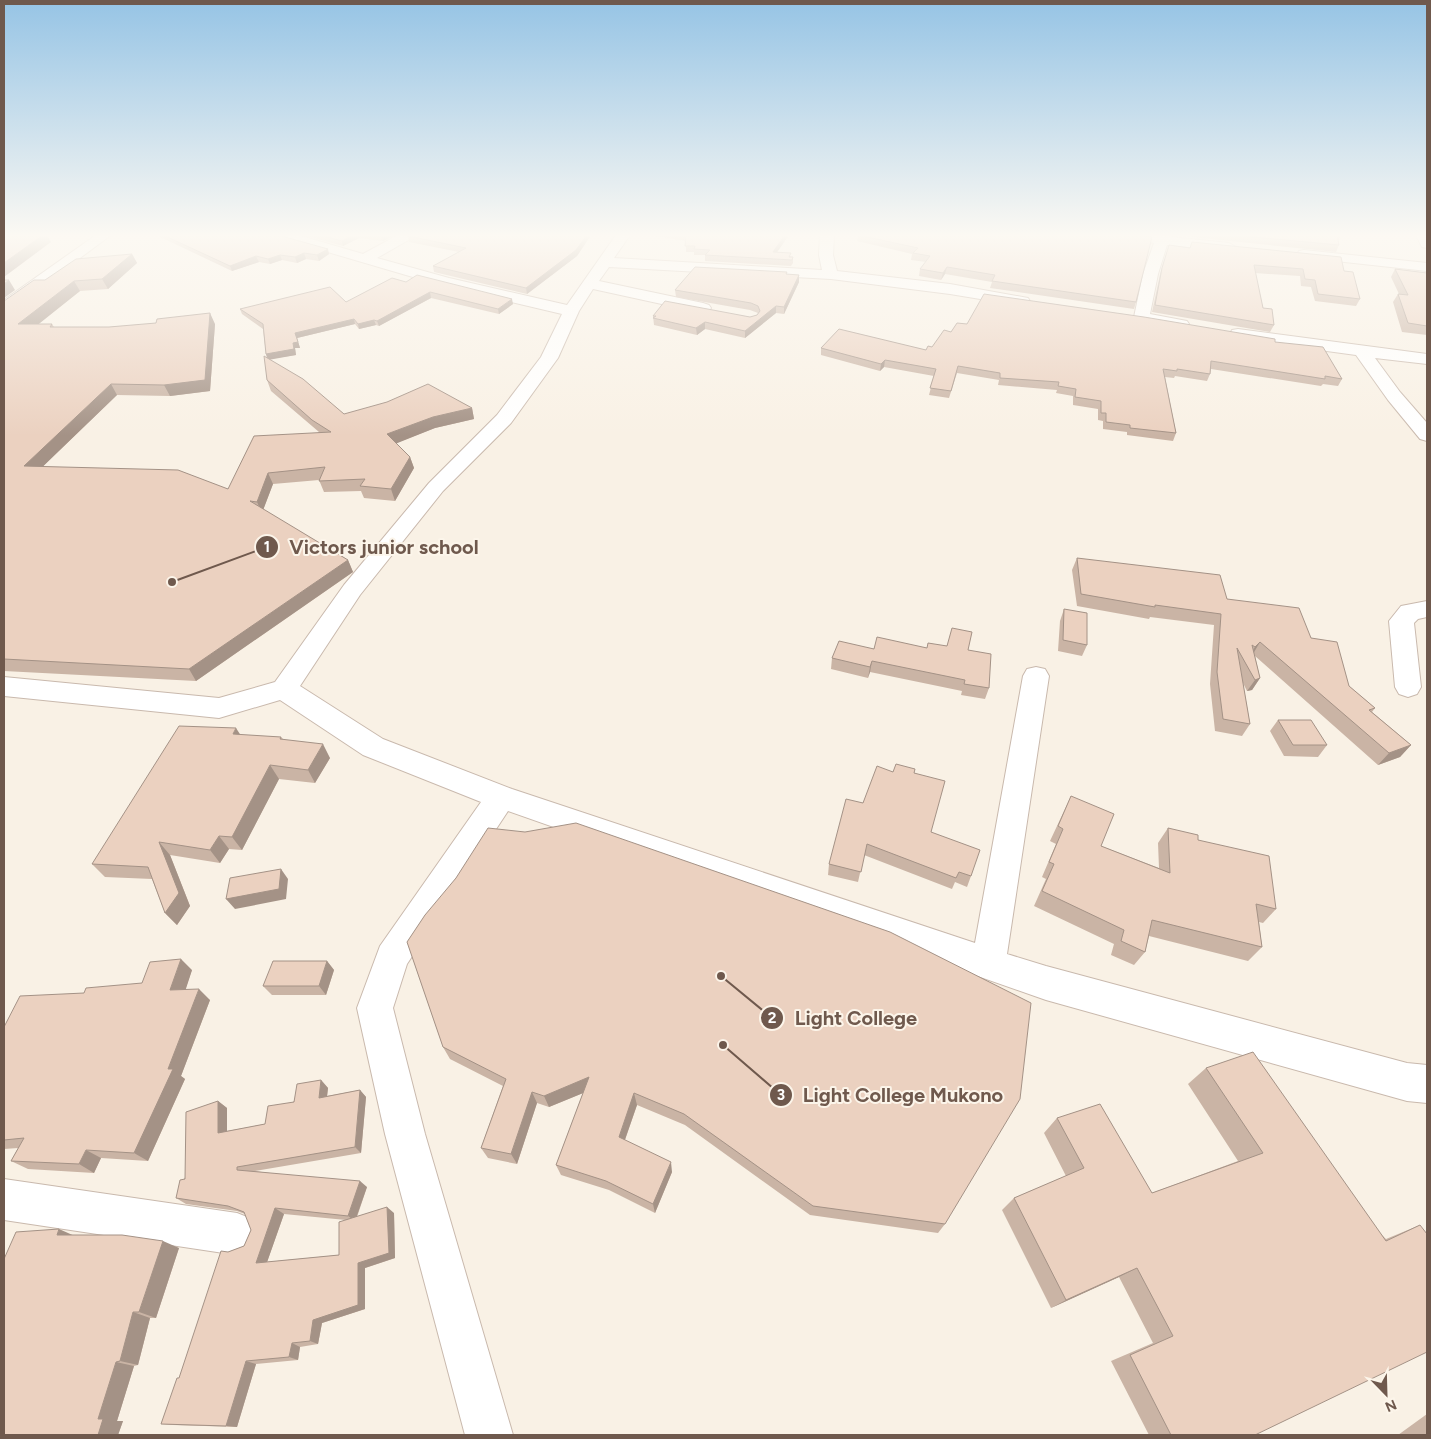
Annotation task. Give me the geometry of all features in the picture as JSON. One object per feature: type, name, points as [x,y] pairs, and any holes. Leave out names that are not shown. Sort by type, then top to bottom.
[{"type":"street","points":[[533,302],[571,311]]},
{"type":"street","points":[[4,687],[219,708],[284,689],[352,590],[436,488],[504,419],[549,358],[577,302]]},
{"type":"street","points":[[675,302],[721,312]]},
{"type":"street","points":[[1031,302],[1042,304]]},
{"type":"street","points":[[1142,316],[1144,302]]},
{"type":"street","points":[[1125,315],[1142,316],[1192,326]]},
{"type":"street","points":[[1220,331],[1275,340],[1427,359]]},
{"type":"street","points":[[1362,351],[1394,396],[1427,435]]},
{"type":"street","points":[[1408,687],[1401,621],[1410,612],[1427,609]]},
{"type":"street","points":[[989,962],[1036,676]]},
{"type":"street","points":[[284,689],[373,747],[501,798],[989,962],[1046,983],[1408,1082],[1427,1084]]},
{"type":"street","points":[[489,1435],[405,1134],[375,1008],[392,957],[501,798]]},
{"type":"street","points":[[4,1199],[237,1234]]},
{"type":"building","points":[[4,302],[46,302],[18,324],[52,324],[50,327],[109,327],[156,323],[157,319],[210,313],[205,380],[164,385],[111,384],[24,466],[178,470],[228,489],[254,436],[331,432],[312,420],[267,380],[264,356],[303,379],[344,414],[387,402],[428,384],[472,408],[433,417],[387,434],[410,457],[391,489],[360,486],[365,479],[319,481],[325,467],[268,473],[257,502],[250,501],[348,560],[189,669],[4,659]]},
{"type":"building","points":[[268,302],[411,302],[377,321],[358,324],[354,319],[295,333],[298,342],[293,343],[294,349],[266,354],[263,324],[240,309]]},
{"type":"building","points":[[471,302],[508,302],[498,309]]},
{"type":"building","points":[[664,302],[750,317],[757,315],[760,311],[758,306],[746,302],[786,302],[784,307],[776,306],[745,331],[705,322],[696,328],[653,318]]},
{"type":"building","points":[[979,302],[1041,302],[1144,317],[1275,339],[1275,342],[1323,347],[1342,379],[1325,376],[1325,379],[1211,361],[1210,374],[1163,369],[1176,433],[1130,428],[1130,425],[1106,422],[1106,413],[1101,413],[1101,401],[1075,397],[1076,389],[1058,386],[1059,382],[1000,378],[1000,373],[958,366],[951,391],[930,388],[936,369],[885,360],[881,364],[821,348],[839,329],[926,350],[928,346],[932,347],[944,330],[951,332],[957,323],[967,324]]},
{"type":"building","points":[[1156,302],[1262,302],[1263,308],[1272,309],[1274,325],[1155,305]]},
{"type":"building","points":[[1401,302],[1427,302],[1427,326],[1408,323]]},
{"type":"building","points":[[1077,558],[1220,575],[1227,599],[1299,608],[1311,638],[1337,642],[1349,686],[1375,708],[1369,710],[1411,745],[1389,753],[1260,642],[1255,647],[1252,645],[1260,678],[1255,680],[1237,648],[1250,724],[1223,719],[1217,672],[1221,614],[1155,605],[1155,607],[1081,594]]},
{"type":"building","points":[[1064,609],[1087,613],[1087,645],[1063,640]]},
{"type":"building","points":[[952,628],[972,632],[968,650],[991,654],[989,688],[964,684],[965,680],[872,661],[870,667],[832,658],[839,641],[874,649],[877,637],[927,648],[928,643],[947,646]]},
{"type":"building","points":[[1278,720],[1311,720],[1327,745],[1293,745]]},
{"type":"building","points":[[179,726],[236,728],[233,734],[281,737],[280,739],[323,744],[308,770],[270,765],[232,837],[219,836],[210,850],[159,842],[179,893],[165,913],[148,867],[92,864]]},
{"type":"building","points":[[896,764],[915,769],[914,773],[945,781],[931,832],[980,850],[971,876],[959,872],[956,878],[867,844],[861,872],[829,864],[846,799],[863,803],[877,766],[893,772]]},
{"type":"building","points":[[1071,796],[1114,814],[1101,846],[1170,873],[1168,828],[1198,835],[1198,840],[1269,856],[1276,909],[1256,904],[1262,947],[1152,920],[1145,952],[1121,941],[1124,930],[1042,891],[1054,864],[1049,862],[1063,829],[1058,826]]},
{"type":"building","points":[[576,823],[890,932],[1031,1003],[1020,1099],[945,1224],[813,1206],[684,1114],[634,1093],[619,1137],[671,1162],[653,1204],[606,1181],[556,1165],[589,1077],[544,1096],[532,1092],[511,1154],[481,1148],[506,1079],[443,1047],[407,942],[425,915],[456,878],[488,828],[525,832]]},
{"type":"building","points":[[281,869],[279,889],[226,899],[230,878]]},
{"type":"building","points":[[181,959],[170,990],[199,989],[168,1069],[173,1069],[134,1153],[86,1150],[79,1164],[11,1161],[24,1138],[4,1140],[4,1027],[20,996],[84,993],[86,988],[142,983],[150,962]]},
{"type":"building","points":[[273,961],[327,961],[319,986],[263,986]]},
{"type":"building","points":[[1253,1052],[1386,1241],[1420,1225],[1427,1234],[1427,1352],[1255,1435],[1171,1435],[1130,1355],[1173,1336],[1137,1268],[1066,1300],[1014,1198],[1084,1168],[1057,1118],[1100,1104],[1152,1193],[1263,1153],[1206,1068]]},
{"type":"building","points":[[321,1080],[319,1098],[360,1090],[355,1147],[237,1167],[237,1170],[360,1181],[348,1216],[275,1208],[256,1263],[339,1255],[339,1222],[387,1207],[389,1253],[358,1263],[358,1305],[313,1320],[310,1341],[292,1343],[289,1357],[246,1361],[226,1426],[161,1424],[177,1378],[179,1378],[221,1251],[228,1252],[244,1246],[251,1230],[244,1212],[228,1206],[176,1198],[180,1180],[185,1179],[186,1112],[218,1101],[218,1133],[265,1124],[268,1106],[294,1102],[297,1084]]},
{"type":"building","points":[[59,1229],[57,1235],[122,1235],[163,1241],[139,1312],[133,1312],[120,1361],[116,1362],[98,1419],[103,1419],[98,1435],[4,1435],[4,1259],[16,1232]]},
{"type":"place","name":"Victors junior school","points":[[172,582]]},
{"type":"place","name":"Light College","points":[[721,976]]},
{"type":"place","name":"Light College Mukono","points":[[723,1045]]}]
